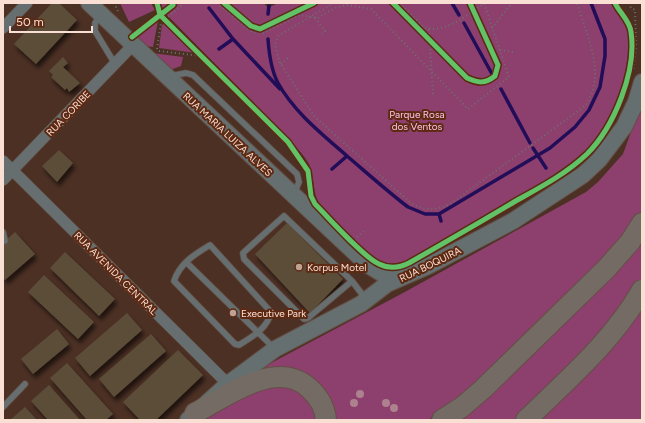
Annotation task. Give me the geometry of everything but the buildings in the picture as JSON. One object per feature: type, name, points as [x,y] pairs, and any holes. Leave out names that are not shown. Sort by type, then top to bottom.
[{"type":"highway","points":[[442,420],[462,407],[483,389],[606,269],[630,242],[642,224]]},
{"type":"highway","points":[[526,420],[594,354],[625,316],[642,290]]},
{"type":"highway","points":[[191,417],[254,382],[265,378],[276,377],[290,378],[307,386],[324,408],[326,420]]},
{"type":"street","points":[[3,28],[27,3]]},
{"type":"street","name":"RUA MARIA LUIZA ALVES","points":[[89,3],[368,265],[379,273],[390,277],[408,275]]},
{"type":"street","name":"RUA CORIBE","points":[[3,180],[133,45]]},
{"type":"street","name":"RUA BOQUIRA","points":[[191,417],[228,384],[275,349],[369,299],[387,284],[408,275],[513,221],[583,175],[599,160],[624,127],[636,102],[634,76]]},
{"type":"street","name":"RUA AVENIDA CENTRAL","points":[[3,161],[228,384]]},
{"type":"street","name":"RUA MARIA LUIZA ALVES","points":[[368,265],[376,281],[376,287],[369,299]]},
{"type":"lane","points":[[101,15],[94,23],[95,31],[115,64]]},
{"type":"lane","points":[[352,281],[308,318],[304,319],[244,259],[243,255],[250,246],[284,216],[352,281],[369,299]]},
{"type":"lane","points":[[3,232],[5,241]]},
{"type":"lane","points":[[210,245],[214,248],[271,312],[270,318],[258,333],[239,345],[235,344],[174,280],[178,270],[186,262],[210,245]]},
{"type":"lane","points":[[186,262],[275,349]]},
{"type":"lane","points":[[3,407],[25,384]]},
{"type":"path","points":[[168,8],[175,3]]},
{"type":"path","points":[[157,50],[160,23],[184,3]]},
{"type":"path","points":[[217,3],[252,32],[264,33],[300,15],[311,16],[314,18],[325,31],[322,34]]},
{"type":"path","points":[[224,3],[251,26],[258,29],[266,28],[300,10]]},
{"type":"path","points":[[334,3],[278,36],[275,44],[281,64],[314,116],[411,203],[426,210],[433,210],[450,204],[579,111],[587,103],[593,92],[596,70],[577,3]]},
{"type":"path","points":[[393,3],[436,46]]},
{"type":"path","points":[[314,18],[320,17],[341,6],[355,6],[371,9],[468,109],[509,76],[484,3],[458,22],[429,29],[424,27],[399,3]]},
{"type":"path","points":[[470,3],[476,18]]},
{"type":"path","points":[[473,11],[474,3]]},
{"type":"path","points":[[492,28],[512,3]]},
{"type":"path","points":[[628,3],[631,8],[635,10],[636,48],[634,76]]},
{"type":"path","points":[[160,15],[170,25]]},
{"type":"path","points":[[628,24],[631,30],[634,76]]},
{"type":"path","points":[[429,29],[433,95]]},
{"type":"path","points":[[195,49],[207,61]]},
{"type":"path","points":[[151,50],[202,56]]},
{"type":"path","points":[[500,50],[513,52]]},
{"type":"path","points":[[281,64],[290,56]]},
{"type":"green space","points":[[120,3],[151,3],[155,10],[129,22]]},
{"type":"green space","name":"Parque Rosa dos Ventos","points":[[160,3],[264,3],[268,8],[278,3],[611,3],[627,27],[629,46],[624,78],[612,110],[605,125],[596,138],[579,157],[551,177],[406,261],[395,264],[387,264],[377,260],[360,246],[319,203],[315,194],[311,169],[304,156],[166,14]]},
{"type":"green space","points":[[158,21],[153,47],[145,46],[136,37]]},
{"type":"green space","points":[[165,23],[196,53],[159,48],[162,25]]},
{"type":"green space","points":[[152,53],[183,57],[181,66],[170,70]]},
{"type":"green space","points":[[642,102],[642,209],[639,217],[623,240],[501,364],[440,413],[428,420],[330,420],[327,404],[256,371],[403,293],[586,192],[598,182],[623,154]]},
{"type":"green space","points":[[642,236],[642,279],[631,297],[580,359],[516,420],[451,420]]},
{"type":"green space","points":[[642,304],[642,420],[536,420]]},
{"type":"green space","points":[[284,385],[310,398],[318,420],[198,420],[246,391]]},
{"type":"waterway","points":[[452,3],[459,15]]},
{"type":"waterway","points":[[268,39],[272,67],[278,83],[300,113],[392,195],[408,207],[425,214],[439,214],[550,148],[575,127],[589,110],[600,87],[605,56],[605,39],[591,3]]},
{"type":"waterway","points":[[268,14],[269,6]]},
{"type":"waterway","points":[[209,8],[233,39],[280,89]]},
{"type":"waterway","points":[[464,23],[492,74]]},
{"type":"waterway","points":[[219,49],[233,39]]},
{"type":"waterway","points":[[501,89],[530,143]]},
{"type":"waterway","points":[[533,148],[546,168]]},
{"type":"waterway","points":[[332,169],[347,156]]},
{"type":"waterway","points":[[439,214],[441,221]]},
{"type":"cycle path","points":[[157,3],[160,15],[288,142],[308,171],[311,196],[315,204],[364,254],[386,267],[402,266],[409,263],[552,180],[579,161],[597,143],[606,129],[621,98],[627,81],[630,64],[632,47],[631,32],[627,20],[615,3]]},
{"type":"cycle path","points":[[224,3],[251,26],[260,29],[314,3]]},
{"type":"cycle path","points":[[393,3],[467,78],[481,82],[495,76],[498,65],[470,3]]},
{"type":"cycle path","points":[[132,37],[173,5]]},
{"type":"place","name":"Korpus Motel","points":[[299,267]]},
{"type":"place","name":"Executive Park","points":[[233,313]]}]
